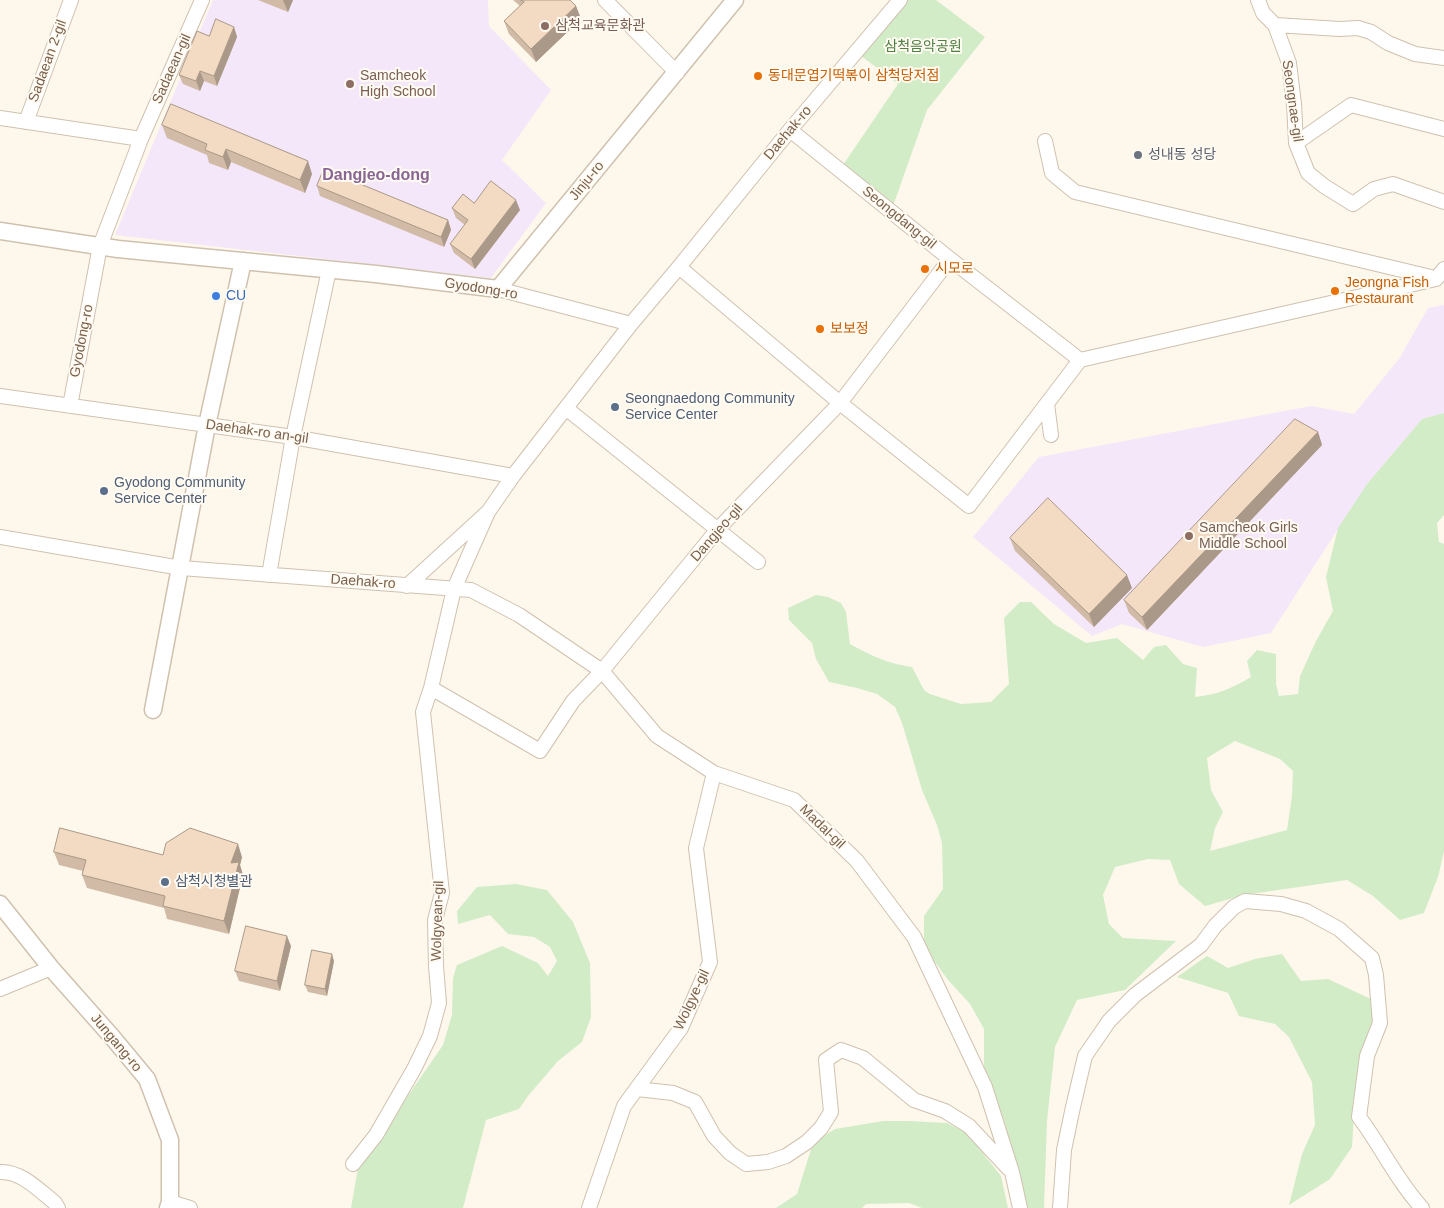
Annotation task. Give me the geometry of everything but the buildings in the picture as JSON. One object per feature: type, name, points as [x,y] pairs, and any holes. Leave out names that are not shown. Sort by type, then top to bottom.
[{"type":"street","name":"Sadaean 2-gil","points":[[26,122],[71,0]]},
{"type":"street","name":"Sadaean-gil","points":[[141,138],[202,0]]},
{"type":"street","points":[[605,0],[676,73]]},
{"type":"street","name":"Jinju-ro","points":[[498,290],[735,0]]},
{"type":"street","name":"Daehak-ro","points":[[454,588],[488,512],[513,476],[567,409],[631,324],[790,130],[900,0]]},
{"type":"street","name":"Seongnae-gil","points":[[1258,0],[1263,13],[1275,25],[1289,63],[1296,143],[1308,173],[1324,186],[1353,204],[1374,189],[1394,184],[1444,202]]},
{"type":"street","points":[[1275,25],[1340,29],[1358,28],[1371,32],[1388,43],[1415,54],[1444,58]]},
{"type":"street","points":[[1296,143],[1351,105],[1444,129]]},
{"type":"street","name":"Sadaean 2-gil","points":[[0,118],[141,138]]},
{"type":"street","name":"Seongdang-gil","points":[[790,130],[950,259],[1080,360]]},
{"type":"street","name":"Gyodong-ro","points":[[70,406],[100,246],[141,138]]},
{"type":"street","points":[[1045,141],[1052,173],[1075,192],[1441,275]]},
{"type":"street","name":"Gyodong-ro","points":[[0,231],[100,246],[498,290],[631,324]]},
{"type":"street","name":"Dangjeo-gil","points":[[602,671],[718,530],[840,403],[950,259]]},
{"type":"street","points":[[153,710],[207,425],[244,261]]},
{"type":"street","points":[[679,267],[840,403],[969,506],[1080,360],[1441,275]]},
{"type":"street","points":[[269,575],[293,437],[329,270]]},
{"type":"street","name":"Daehak-ro an-gil","points":[[0,396],[293,437],[513,476]]},
{"type":"street","points":[[1047,404],[1051,435]]},
{"type":"street","points":[[567,409],[758,562]]},
{"type":"street","name":"Daehak-ro","points":[[0,537],[181,568],[407,586],[488,512]]},
{"type":"street","name":"Madal-gil","points":[[407,586],[472,590],[519,615],[602,671],[657,736],[714,773],[794,800],[857,861],[914,936],[985,1087],[1012,1172],[1020,1208]]},
{"type":"street","name":"Wolgyean-gil","points":[[353,1164],[376,1135],[414,1069],[430,1036],[440,1003],[436,966],[435,920],[442,893],[423,712],[431,688],[454,588]]},
{"type":"street","points":[[431,688],[540,752],[573,700],[602,671]]},
{"type":"street","name":"Wolgye-gil","points":[[588,1208],[624,1106],[681,1028],[710,962],[696,848],[714,773]]},
{"type":"street","points":[[1060,1208],[1064,1150],[1085,1056],[1109,1021],[1135,995],[1201,946],[1215,926],[1234,907],[1245,902],[1281,904],[1306,911],[1340,928],[1372,958],[1376,975],[1380,1023],[1367,1056],[1360,1117],[1400,1179],[1422,1208]]},
{"type":"street","name":"Jungang-ro","points":[[0,904],[51,968],[147,1079],[170,1140],[169,1205]]},
{"type":"street","points":[[0,989],[51,968]]},
{"type":"street","points":[[637,1088],[673,1093],[695,1102],[714,1136],[730,1153],[746,1164],[768,1162],[786,1156],[807,1142],[831,1112],[826,1060],[841,1050],[863,1058],[914,1100],[945,1112],[969,1126],[1012,1172]]},
{"type":"street","points":[[0,1172],[21,1176],[55,1203],[58,1208]]},
{"type":"street","points":[[169,1205],[190,1208]]},
{"type":"shaded area","points":[[213,0],[488,0],[489,26],[551,90],[502,160],[546,203],[491,278],[115,235]]},
{"type":"shaded area","points":[[1444,305],[1444,413],[1422,419],[1367,484],[1271,633],[1203,647],[1122,624],[1092,636],[973,537],[1039,457],[1311,406],[1354,414],[1399,359],[1428,308]]},
{"type":"green space","name":"삼척음악공원","points":[[907,0],[936,0],[985,37],[927,110],[893,206],[843,165],[898,84],[860,55]]},
{"type":"green space","points":[[1444,413],[1444,515],[1437,523],[1439,542],[1444,544],[1444,851],[1438,877],[1424,913],[1400,920],[1373,896],[1347,880],[1244,895],[1205,906],[1179,884],[1170,860],[1148,859],[1115,867],[1103,895],[1109,924],[1123,938],[1176,941],[1125,990],[1077,1000],[1055,1047],[1047,1121],[1044,1208],[1027,1208],[1004,1120],[984,1066],[984,1029],[970,1004],[948,980],[924,947],[924,916],[943,889],[942,843],[937,825],[922,790],[902,723],[895,707],[877,694],[829,682],[816,659],[812,643],[789,620],[788,608],[816,595],[828,597],[841,603],[846,612],[850,644],[880,658],[912,667],[924,690],[930,694],[961,704],[991,702],[1009,684],[1004,618],[1020,602],[1031,602],[1054,624],[1086,643],[1117,638],[1143,660],[1154,647],[1166,645],[1183,664],[1197,668],[1195,697],[1210,695],[1224,690],[1251,677],[1247,661],[1257,650],[1276,654],[1276,684],[1279,696],[1298,694],[1300,676],[1316,641],[1333,611],[1326,577],[1338,528],[1367,484],[1422,419]],"holes":[[[1235,741],[1280,759],[1293,771],[1292,796],[1287,830],[1210,851],[1215,828],[1223,812],[1211,790],[1207,758]]]},
{"type":"green space","points":[[516,884],[547,890],[573,922],[590,963],[591,1017],[582,1042],[558,1061],[519,1109],[486,1120],[463,1208],[351,1208],[358,1168],[443,1045],[452,1015],[453,978],[457,965],[502,946],[538,963],[548,976],[557,961],[550,947],[534,937],[508,934],[490,915],[458,924],[457,911],[477,887]]},
{"type":"green space","points":[[1282,954],[1301,981],[1328,979],[1373,1000],[1374,1023],[1354,1114],[1352,1147],[1330,1179],[1289,1205],[1302,1154],[1315,1125],[1312,1082],[1289,1037],[1275,1024],[1239,1016],[1228,993],[1177,977],[1207,956],[1228,968],[1255,959]]},
{"type":"green space","points":[[883,1121],[947,1123],[967,1133],[1001,1176],[1008,1208],[922,1208],[909,1203],[866,1204],[862,1208],[776,1208],[797,1194],[813,1143],[835,1129]]},
{"type":"place","name":"삼척교육문화관","points":[[545,26]]},
{"type":"place","name":"동대문엽기떡볶이 삼척당저점","points":[[758,76]]},
{"type":"place","name":"Samcheok High School","points":[[350,84]]},
{"type":"place","name":"성내동 성당","points":[[1138,155]]},
{"type":"place","name":"시모로","points":[[925,269]]},
{"type":"place","name":"Jeongna Fish Restaurant","points":[[1335,291]]},
{"type":"place","name":"CU","points":[[216,296]]},
{"type":"place","name":"보보정","points":[[820,329]]},
{"type":"place","name":"Seongnaedong Community Service Center","points":[[615,407]]},
{"type":"place","name":"Gyodong Community Service Center","points":[[104,491]]},
{"type":"place","name":"Samcheok Girls Middle School","points":[[1189,536]]},
{"type":"place","name":"삼척시청별관","points":[[165,882]]},
{"type":"district","name":"Dangjeo-dong","points":[[376,176]]}]
